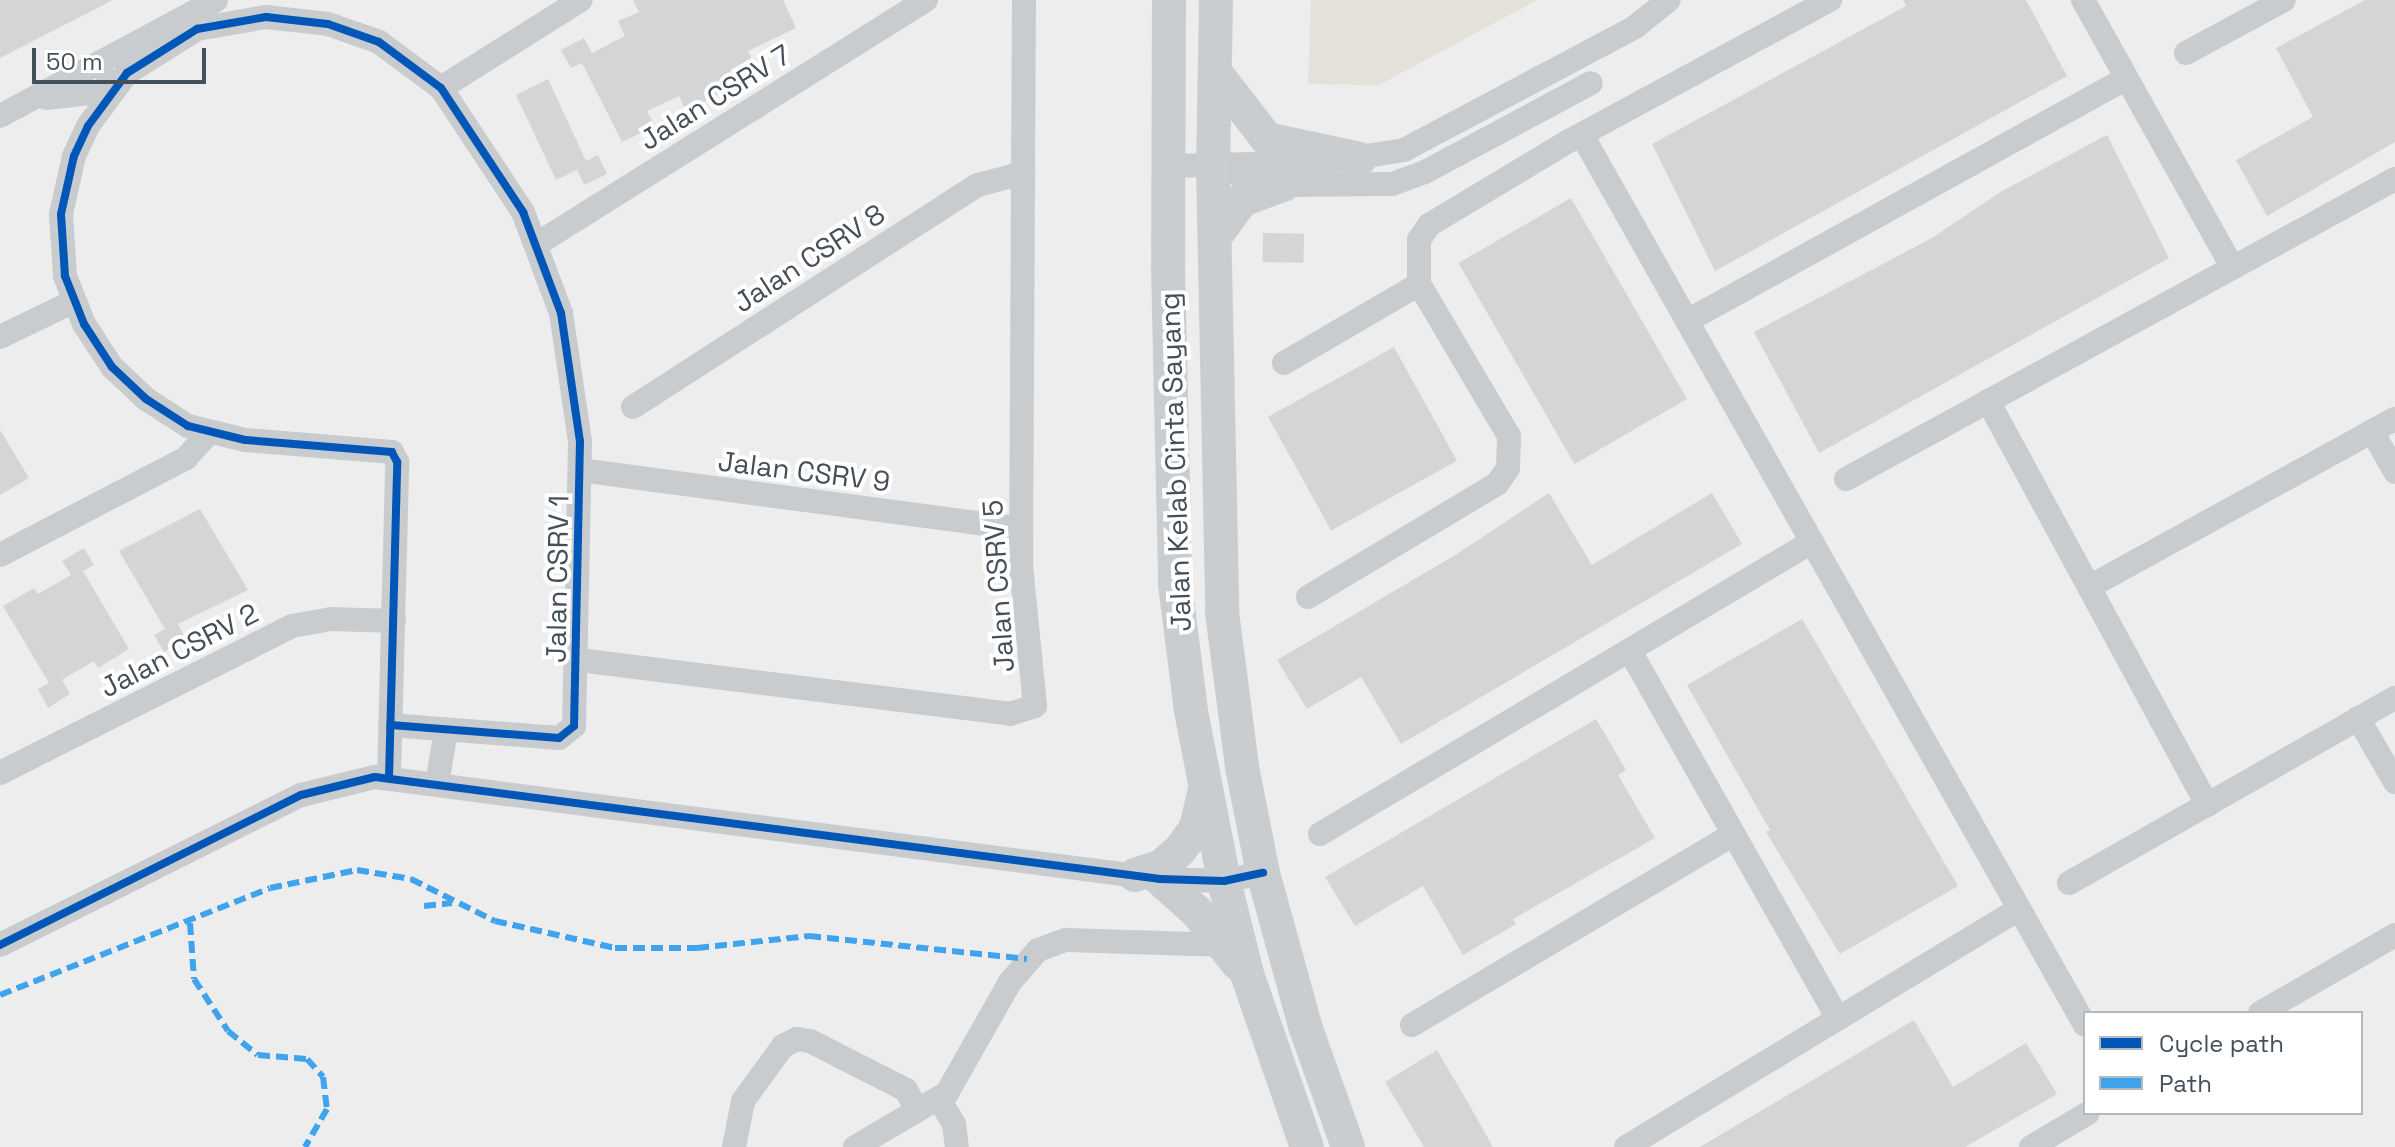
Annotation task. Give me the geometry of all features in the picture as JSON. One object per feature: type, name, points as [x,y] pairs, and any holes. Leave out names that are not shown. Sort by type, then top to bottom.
[{"type":"main road","name":"Jalan Kelab Cinta Sayang","points":[[1169,0],[1167,166],[1175,584],[1205,790],[1224,881],[1248,977],[1307,1147]]},
{"type":"main road","name":"Jalan Kelab Cinta Sayang","points":[[1216,0],[1213,167],[1222,612],[1263,873],[1305,1026],[1348,1147]]},
{"type":"main road","points":[[1215,72],[1267,139],[1360,159]]},
{"type":"main road","points":[[1215,237],[1242,200],[1283,185]]},
{"type":"main road","points":[[1205,790],[1196,828],[1180,850],[1148,877],[1225,945],[1248,977]]},
{"type":"street","points":[[0,116],[216,0]]},
{"type":"street","points":[[441,88],[581,0]]},
{"type":"street","name":"Jalan CSRV 7","points":[[537,244],[926,0]]},
{"type":"street","name":"Jalan CSRV 5","points":[[579,660],[1022,714],[1037,699],[1021,529],[1024,0]]},
{"type":"street","points":[[1167,166],[1213,167],[1254,160],[1360,159],[1429,138],[1635,27],[1669,0]]},
{"type":"street","points":[[1308,597],[1497,484],[1508,468],[1509,436],[1419,284],[1419,240],[1429,225],[1613,117],[1830,0]]},
{"type":"street","points":[[2083,0],[2232,267]]},
{"type":"street","points":[[2186,53],[2284,0]]},
{"type":"street","name":"Jalan CSRV 1","points":[[389,778],[397,462],[392,452],[207,435],[169,416],[129,384],[98,347],[74,301],[60,248],[65,190],[74,156],[109,91],[142,60],[197,29],[282,8],[354,31],[441,88],[498,168],[537,244],[551,278],[572,368],[580,470],[579,660],[574,726],[567,734],[446,731],[391,725]]},
{"type":"street","points":[[24,103],[109,91],[115,54]]},
{"type":"street","points":[[1576,59],[1613,117]]},
{"type":"street","points":[[1687,321],[2125,79]]},
{"type":"street","points":[[1213,167],[1251,181],[1283,185],[1370,187],[1411,179],[1591,83]]},
{"type":"street","points":[[1545,105],[1576,138],[1687,321],[2016,911],[2083,1022]]},
{"type":"street","name":"Jalan CSRV 8","points":[[633,407],[978,185],[1023,173]]},
{"type":"street","points":[[1846,479],[2395,179]]},
{"type":"street","points":[[1284,363],[1419,284]]},
{"type":"street","points":[[0,337],[74,301]]},
{"type":"street","points":[[1988,401],[2207,805]]},
{"type":"street","points":[[2089,587],[2395,419]]},
{"type":"street","points":[[2372,431],[2395,472]]},
{"type":"street","points":[[0,555],[186,458],[207,435]]},
{"type":"street","name":"Jalan CSRV 9","points":[[580,470],[1021,529]]},
{"type":"street","points":[[1320,834],[1810,543]]},
{"type":"street","name":"Jalan CSRV 2","points":[[0,773],[292,626],[331,619],[394,621]]},
{"type":"street","points":[[1630,651],[1838,1018]]},
{"type":"street","points":[[2069,883],[2395,698]]},
{"type":"street","points":[[2358,718],[2395,782]]},
{"type":"street","points":[[437,784],[446,731]]},
{"type":"street","points":[[0,945],[301,795],[349,780],[389,778],[1148,877],[1224,881],[1263,873]]},
{"type":"street","points":[[1412,1025],[1732,835]]},
{"type":"street","points":[[1626,1147],[2016,911]]},
{"type":"street","points":[[2263,1011],[2395,935]]},
{"type":"street","points":[[855,1147],[916,1108],[939,1099],[956,1083],[1010,982],[1027,959],[1045,946],[1098,939],[1225,945]]},
{"type":"street","points":[[734,1147],[743,1101],[783,1046],[797,1039],[820,1045],[906,1090],[916,1108]]},
{"type":"street","points":[[939,1099],[954,1124],[957,1147]]},
{"type":"street","points":[[2031,1147],[2085,1115]]},
{"type":"shaded area","points":[[1311,0],[1537,0],[1379,85],[1308,84]]},
{"type":"building","points":[[0,0],[113,0],[0,58]]},
{"type":"building","points":[[633,0],[783,0],[796,28],[748,51],[752,59],[731,69],[739,84],[686,111],[679,96],[647,111],[655,126],[622,142],[582,63],[571,68],[561,50],[584,38],[592,53],[625,36],[618,21],[639,12]]},
{"type":"building","points":[[1903,0],[2026,0],[2067,76],[1715,271],[1652,144],[1906,6]]},
{"type":"building","points":[[2365,0],[2395,0],[2395,142],[2267,216],[2236,160],[2313,117],[2276,48]]},
{"type":"building","points":[[548,79],[586,161],[598,155],[607,174],[584,185],[577,170],[556,180],[516,95]]},
{"type":"building","points":[[2107,135],[2169,258],[1819,453],[1754,332],[1932,238],[2002,191]]},
{"type":"building","points":[[1571,198],[1687,399],[1574,464],[1458,263]]},
{"type":"building","points":[[1263,233],[1304,234],[1303,263],[1262,262]]},
{"type":"building","points":[[1394,347],[1457,461],[1331,531],[1268,417]]},
{"type":"building","points":[[0,430],[29,478],[0,495]]},
{"type":"building","points":[[1549,493],[1592,565],[1712,493],[1742,544],[1401,744],[1361,677],[1307,709],[1277,660],[1457,554]]},
{"type":"building","points":[[200,509],[248,590],[178,624],[186,639],[164,652],[154,635],[165,629],[119,551]]},
{"type":"building","points":[[84,548],[94,565],[83,571],[129,649],[98,668],[94,661],[62,680],[70,694],[48,708],[38,689],[49,683],[3,606],[34,588],[38,594],[71,575],[62,561]]},
{"type":"building","points":[[1802,619],[1958,886],[1840,954],[1766,832],[1770,830],[1687,685]]},
{"type":"building","points":[[1596,719],[1626,770],[1618,775],[1655,838],[1513,919],[1516,924],[1463,955],[1423,886],[1355,926],[1325,877]]},
{"type":"building","points":[[1914,1020],[1953,1087],[2026,1043],[2057,1094],[1965,1147],[1700,1147]]},
{"type":"building","points":[[1437,1050],[1493,1147],[1424,1147],[1385,1082]]},
{"type":"marked path","points":[[0,995],[270,888],[357,870],[411,879],[495,921],[615,948],[697,948],[809,936],[1027,959]]},
{"type":"marked path","points":[[424,906],[452,903]]},
{"type":"marked path","points":[[190,923],[194,979],[228,1031],[258,1055],[307,1059],[323,1077],[327,1109],[305,1147]]},
{"type":"cycle path","points":[[389,778],[397,462],[392,452],[245,440],[188,426],[146,399],[112,367],[84,324],[65,276],[61,214],[74,156],[88,126],[127,73],[197,29],[266,17],[328,24],[379,42],[441,88],[523,212],[561,313],[580,441],[574,726],[559,738],[391,725]]},
{"type":"cycle path","points":[[0,945],[301,795],[375,777],[1160,879],[1224,881],[1263,873]]}]
